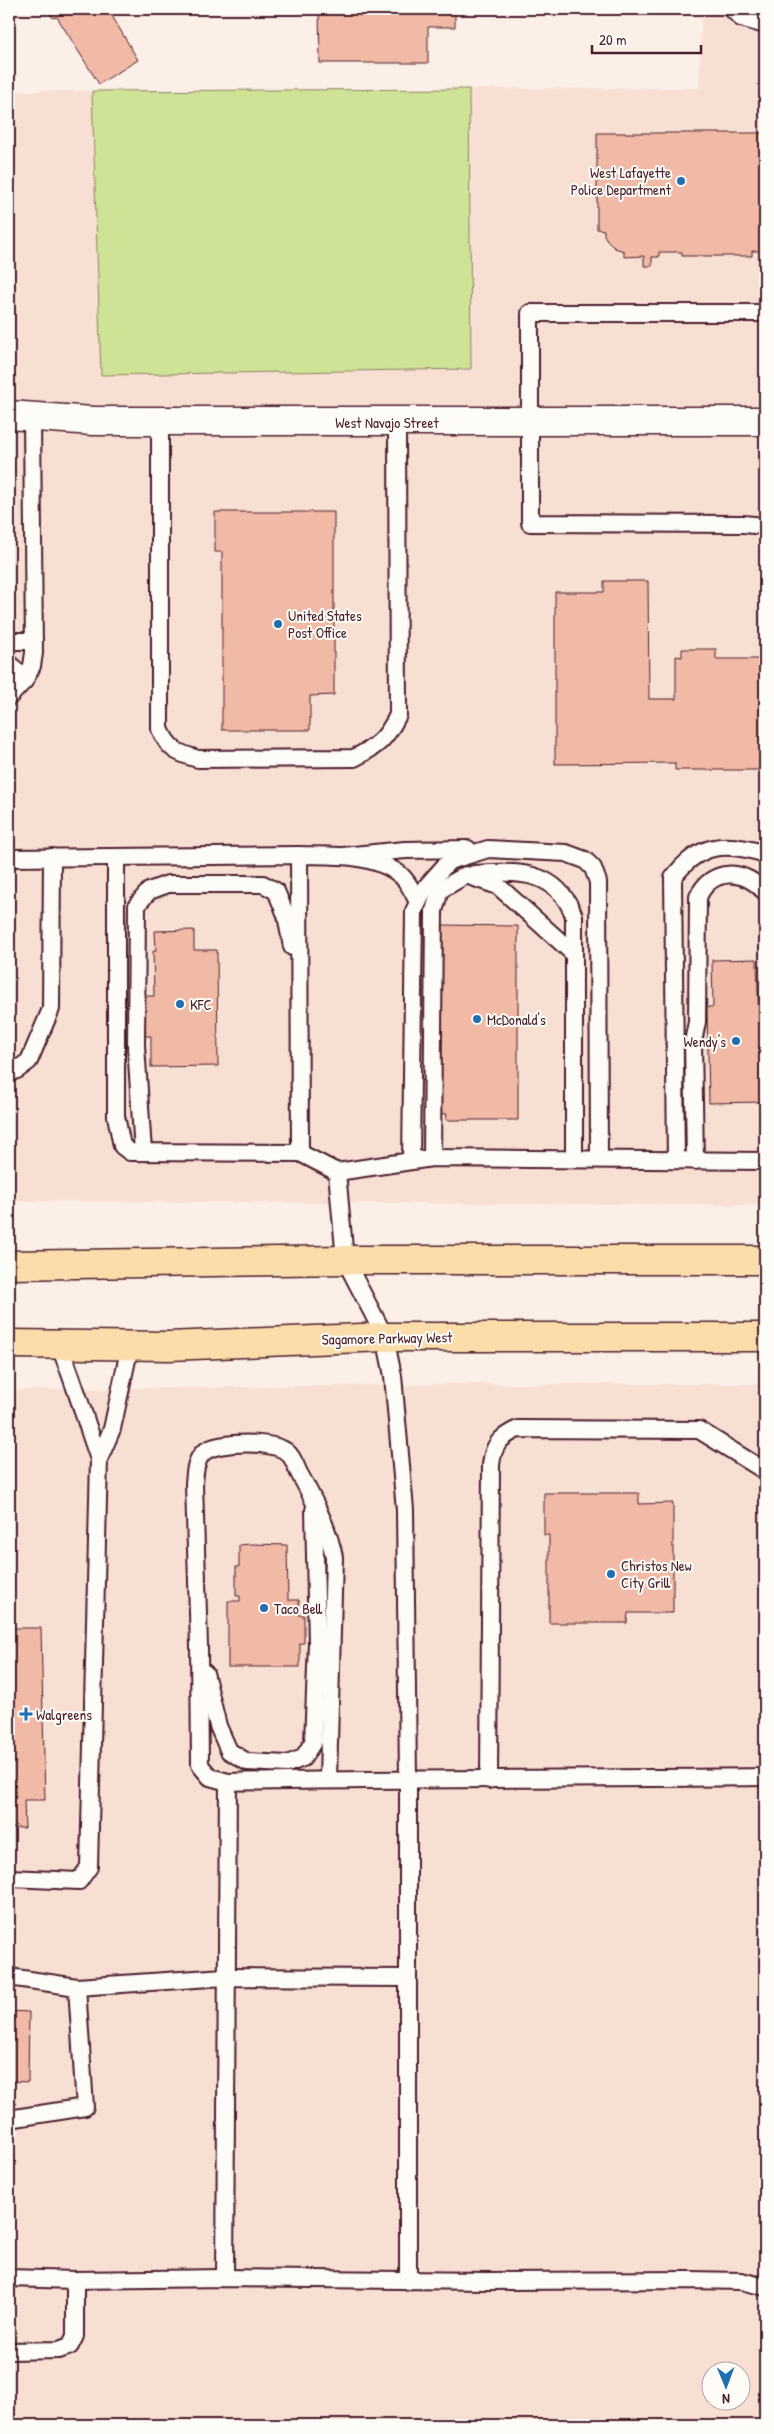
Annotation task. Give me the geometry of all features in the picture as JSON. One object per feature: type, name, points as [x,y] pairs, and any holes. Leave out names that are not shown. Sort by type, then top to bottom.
[{"type":"highway","points":[[9,1265],[345,1260],[765,1260]]},
{"type":"highway","name":"Sagamore Parkway West","points":[[9,1344],[130,1346],[385,1337],[765,1337]]},
{"type":"street","name":"West Navajo Street","points":[[20,416],[93,421],[765,421]]},
{"type":"lane","points":[[732,9],[741,18],[759,25],[765,25]]},
{"type":"lane","points":[[765,313],[530,313],[530,523],[743,524],[765,526]]},
{"type":"lane","points":[[9,697],[25,680],[32,666],[34,641],[20,416]]},
{"type":"lane","points":[[160,421],[160,729],[166,744],[179,754],[198,759],[354,758],[374,748],[389,734],[398,715],[397,422]]},
{"type":"lane","points":[[9,641],[34,641]]},
{"type":"lane","points":[[9,664],[25,680]]},
{"type":"lane","points":[[676,1160],[673,878],[682,866],[696,854],[712,847],[732,845],[765,854]]},
{"type":"lane","points":[[411,1161],[414,911],[425,888],[449,861],[488,849]]},
{"type":"lane","points":[[9,858],[343,856],[405,850],[488,849],[566,853],[585,860],[593,868],[598,882],[599,1159]]},
{"type":"lane","points":[[299,855],[300,1153]]},
{"type":"lane","points":[[343,856],[369,860],[395,871],[408,883],[418,902]]},
{"type":"lane","points":[[9,1073],[17,1070],[29,1060],[51,1010],[52,857]]},
{"type":"lane","points":[[116,857],[116,1116],[122,1146],[130,1152],[300,1153],[337,1172],[432,1158],[765,1161]]},
{"type":"lane","points":[[432,1158],[434,911],[440,890],[466,875],[501,872],[532,875],[547,881],[558,888],[569,903],[574,916],[574,1159]]},
{"type":"lane","points":[[695,1161],[693,1042],[697,1022],[698,897],[704,885],[714,878],[727,874],[741,875],[753,880],[765,892]]},
{"type":"lane","points":[[466,875],[498,886],[574,954]]},
{"type":"lane","points":[[143,1152],[136,1045],[137,905],[149,891],[168,884],[264,884],[276,891],[286,915],[299,986]]},
{"type":"lane","points":[[337,1172],[345,1260],[385,1337],[393,1376],[405,1510],[408,1778],[408,2281]]},
{"type":"lane","points":[[9,1878],[79,1881],[89,1868],[99,1459],[80,1406],[71,1372],[59,1345]]},
{"type":"lane","points":[[99,1459],[112,1429],[130,1346]]},
{"type":"lane","points":[[489,1780],[491,1465],[493,1450],[498,1442],[505,1435],[518,1429],[699,1430],[765,1471]]},
{"type":"lane","points":[[328,1779],[334,1557],[330,1536],[314,1499],[288,1453],[270,1445],[220,1445],[204,1452],[196,1465],[194,1484],[199,1646],[200,1765],[210,1777],[228,1782],[408,1778],[489,1780],[765,1777]]},
{"type":"lane","points":[[199,1646],[218,1726],[229,1751],[247,1762],[287,1764],[303,1758],[313,1742],[316,1653],[314,1499]]},
{"type":"lane","points":[[225,2278],[225,1977],[228,1782]]},
{"type":"lane","points":[[9,1977],[78,1987],[225,1977],[408,1978]]},
{"type":"lane","points":[[9,2119],[85,2107],[78,1987]]},
{"type":"lane","points":[[9,2278],[75,2280],[225,2278],[408,2281],[699,2280],[741,2281],[765,2288]]},
{"type":"lane","points":[[9,2351],[59,2350],[70,2346],[75,2336],[75,2280]]},
{"type":"shaded area","points":[[702,9],[765,9],[765,1205],[9,1201],[9,91],[699,88]]},
{"type":"shaded area","points":[[466,1384],[765,1384],[765,2425],[9,2425],[9,1390]]},
{"type":"green space","points":[[469,89],[471,369],[101,375],[92,91]]},
{"type":"building","points":[[44,9],[108,9],[138,60],[99,84],[57,17],[53,18]]},
{"type":"building","points":[[366,9],[455,9],[455,27],[428,27],[428,63],[320,63],[319,11],[366,11]]},
{"type":"building","name":"West Lafayette Police Department","points":[[597,133],[765,133],[765,256],[763,256],[763,251],[752,251],[752,256],[682,256],[682,252],[659,252],[659,257],[652,257],[652,266],[644,266],[644,256],[624,257],[624,251],[615,248],[609,243],[604,235],[604,230],[597,229]]},
{"type":"building","name":"United States Post Office","points":[[215,512],[334,512],[334,695],[310,696],[310,730],[222,730],[222,552],[215,552]]},
{"type":"building","points":[[604,581],[648,581],[649,699],[676,699],[676,656],[682,657],[682,649],[716,649],[716,659],[765,659],[765,770],[675,770],[675,763],[555,764],[555,592],[604,592]]},
{"type":"building","name":"McDonald's","points":[[437,925],[518,926],[518,1120],[446,1120],[447,1114],[435,1113]]},
{"type":"building","name":"KFC","points":[[194,930],[194,950],[217,950],[218,1066],[151,1067],[151,1036],[143,1036],[143,996],[154,996],[153,951],[156,951],[155,931]]},
{"type":"building","name":"Wendy's","points":[[757,959],[759,1024],[765,1024],[765,1058],[762,1058],[762,1102],[709,1103],[707,1007],[713,1007],[712,960]]},
{"type":"building","name":"Christos New City Grill","points":[[544,1493],[639,1493],[639,1504],[673,1503],[673,1613],[628,1613],[627,1623],[549,1623],[549,1535],[544,1535]]},
{"type":"building","name":"Taco Bell","points":[[239,1545],[287,1545],[288,1600],[299,1600],[299,1615],[304,1615],[304,1643],[300,1643],[300,1667],[228,1667],[228,1601],[240,1601],[240,1596],[236,1596],[236,1567],[239,1567]]},
{"type":"building","name":"Walgreens","points":[[9,1628],[41,1628],[45,1800],[24,1800],[25,1828],[9,1828]]},
{"type":"building","points":[[9,2011],[29,2012],[28,2082],[9,2081]]},
{"type":"place","name":"West Lafayette Police Department","points":[[681,181]]},
{"type":"place","name":"United States Post Office","points":[[278,624]]},
{"type":"place","name":"KFC","points":[[180,1004]]},
{"type":"place","name":"McDonald's","points":[[477,1019]]},
{"type":"place","name":"Wendy's","points":[[736,1041]]},
{"type":"place","name":"Christos New City Grill","points":[[611,1574]]},
{"type":"place","name":"Taco Bell","points":[[264,1608]]},
{"type":"place","name":"Walgreens","points":[[26,1714]]}]
